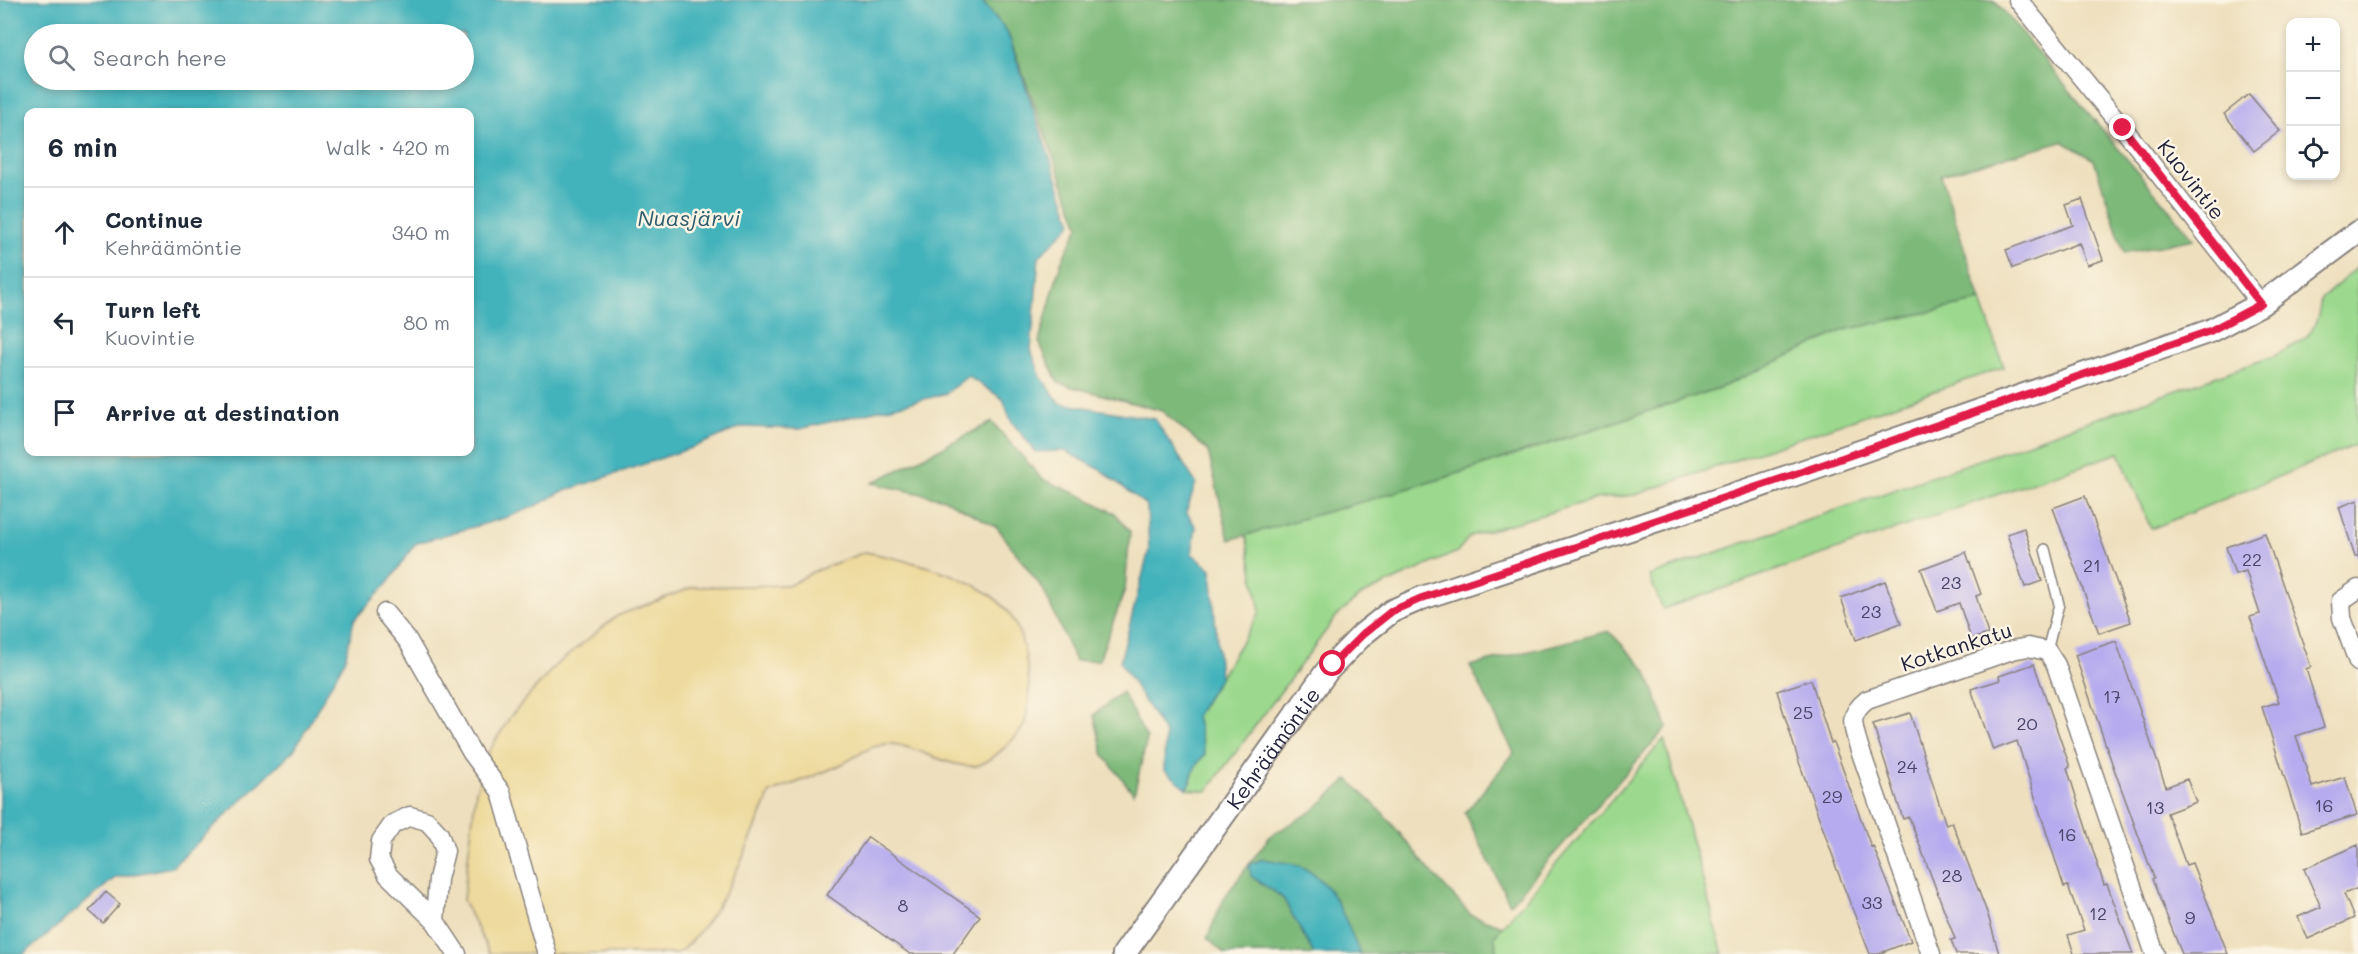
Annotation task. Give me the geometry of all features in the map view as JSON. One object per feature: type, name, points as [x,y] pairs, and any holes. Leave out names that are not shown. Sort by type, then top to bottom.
[{"type":"street","name":"Kuovintie","points":[[2018,0],[2123,128],[2261,304]]},
{"type":"street","name":"Kehräämöntie","points":[[1124,954],[1327,671],[1363,634],[1392,611],[1422,598],[1790,476],[2210,331],[2261,304],[2358,232]]},
{"type":"street","points":[[2358,588],[2341,601],[2342,618],[2358,662]]},
{"type":"street","points":[[386,613],[408,641],[472,753],[501,792],[547,954]]},
{"type":"street","name":"Kotkankatu","points":[[1931,954],[1859,747],[1852,721],[1856,708],[1867,700],[2012,650],[2028,647],[2047,651]]},
{"type":"street","points":[[2047,651],[2056,664],[2155,954]]},
{"type":"street","points":[[435,921],[438,879],[444,851],[439,834],[427,821],[410,816],[393,824],[381,841],[379,860],[388,875],[435,921],[457,954]]},
{"type":"lane","points":[[2045,549],[2060,604],[2047,651]]},
{"type":"green space","points":[[981,0],[1994,0],[2194,239],[2124,253],[2094,160],[2062,141],[1941,175],[1981,301],[1844,330],[1722,387],[1441,479],[1229,540],[1208,451],[1162,411],[1058,383],[1039,342],[1061,262],[1079,226],[1007,31]]},
{"type":"green space","points":[[2358,267],[2358,444],[2151,529],[2119,453],[1663,609],[1649,576],[2274,356],[2307,336],[2316,322],[2321,299]]},
{"type":"green space","points":[[1981,301],[2004,367],[1635,495],[1596,499],[1470,536],[1457,552],[1360,596],[1336,617],[1207,791],[1188,789],[1195,767],[1205,754],[1196,716],[1260,612],[1246,535],[1441,479],[1722,387],[1844,330]]},
{"type":"green space","points":[[992,422],[1042,479],[1115,513],[1130,532],[1125,590],[1099,660],[1075,661],[1044,591],[997,527],[944,499],[872,483]]},
{"type":"green space","points":[[1609,631],[1646,670],[1667,727],[1510,904],[1465,813],[1514,753],[1470,666]]},
{"type":"green space","points":[[1122,692],[1147,739],[1134,794],[1104,756],[1094,715]]},
{"type":"green space","points":[[1664,739],[1723,954],[1498,954],[1494,936]]},
{"type":"green space","points":[[1348,779],[1383,813],[1432,873],[1471,915],[1503,926],[1494,936],[1498,954],[1360,954],[1335,898],[1251,876],[1283,898],[1314,954],[1225,954],[1207,938],[1224,898],[1270,836],[1311,812]]},
{"type":"sand","points":[[865,552],[919,564],[957,577],[975,585],[1003,606],[1018,630],[1028,677],[1028,709],[1025,722],[1012,740],[985,763],[970,766],[948,762],[901,745],[885,744],[770,793],[743,857],[720,901],[693,939],[677,954],[490,954],[463,900],[476,791],[488,753],[510,717],[556,665],[617,616],[693,587],[790,585],[815,571]]},
{"type":"water","name":"Nuasjärvi","points":[[0,0],[981,0],[1007,31],[1072,223],[1039,257],[1031,350],[1041,377],[1060,403],[1155,419],[1196,483],[1186,512],[1196,527],[1192,554],[1211,569],[1220,677],[1196,716],[1205,754],[1195,767],[1188,789],[1164,770],[1165,734],[1120,662],[1149,550],[1147,506],[1101,470],[1065,451],[1036,452],[1011,421],[1003,399],[968,376],[945,394],[800,429],[742,427],[694,447],[559,493],[508,517],[415,544],[388,583],[354,620],[345,660],[294,750],[172,867],[115,878],[24,954],[0,954]]},
{"type":"water","points":[[1262,859],[1302,867],[1314,874],[1332,894],[1360,954],[1314,954],[1283,898],[1251,876],[1249,865]]},
{"type":"building","points":[[2249,94],[2280,131],[2254,151],[2224,114]]},
{"type":"building","points":[[2082,199],[2103,260],[2087,265],[2079,243],[2013,268],[2006,250],[2073,225],[2066,205]]},
{"type":"building","points":[[2085,496],[2131,622],[2099,633],[2053,508]]},
{"type":"building","points":[[2358,500],[2358,556],[2355,556],[2339,507]]},
{"type":"building","points":[[2024,528],[2042,581],[2025,587],[2007,534]]},
{"type":"building","points":[[2265,533],[2311,667],[2306,669],[2324,727],[2296,736],[2312,787],[2345,777],[2357,815],[2302,832],[2262,707],[2279,702],[2250,617],[2260,614],[2246,571],[2235,574],[2226,547]]},
{"type":"building","points":[[1966,552],[1981,594],[1976,596],[1988,634],[1971,639],[1959,603],[1937,611],[1921,569]]},
{"type":"building","points":[[1885,581],[1901,623],[1856,640],[1841,598]]},
{"type":"building","points":[[2116,641],[2166,787],[2187,779],[2196,802],[2167,813],[2186,865],[2192,863],[2228,954],[2182,954],[2152,879],[2154,878],[2075,655]]},
{"type":"building","points":[[2034,664],[2070,767],[2067,768],[2104,885],[2107,884],[2133,954],[2074,954],[2068,935],[2084,930],[2068,886],[2064,887],[2017,741],[1993,750],[1971,689],[2000,680],[1999,676]]},
{"type":"building","points":[[1811,680],[1831,743],[1833,742],[1871,847],[1873,846],[1911,941],[1878,954],[1870,954],[1834,862],[1777,691]]},
{"type":"building","points":[[1910,713],[1946,825],[1952,822],[1988,915],[1999,954],[1956,954],[1951,940],[1955,939],[1909,817],[1903,819],[1873,724]]},
{"type":"building","points":[[868,837],[980,916],[953,954],[910,954],[827,895]]},
{"type":"building","points":[[2358,845],[2358,888],[2344,894],[2354,918],[2308,939],[2298,917],[2321,907],[2304,869]]},
{"type":"building","points":[[106,892],[120,904],[103,923],[89,911]]},
{"type":"route","points":[[1333,664],[1363,634],[1392,611],[1422,598],[1790,476],[2210,331],[2261,304],[2123,128]]}]
